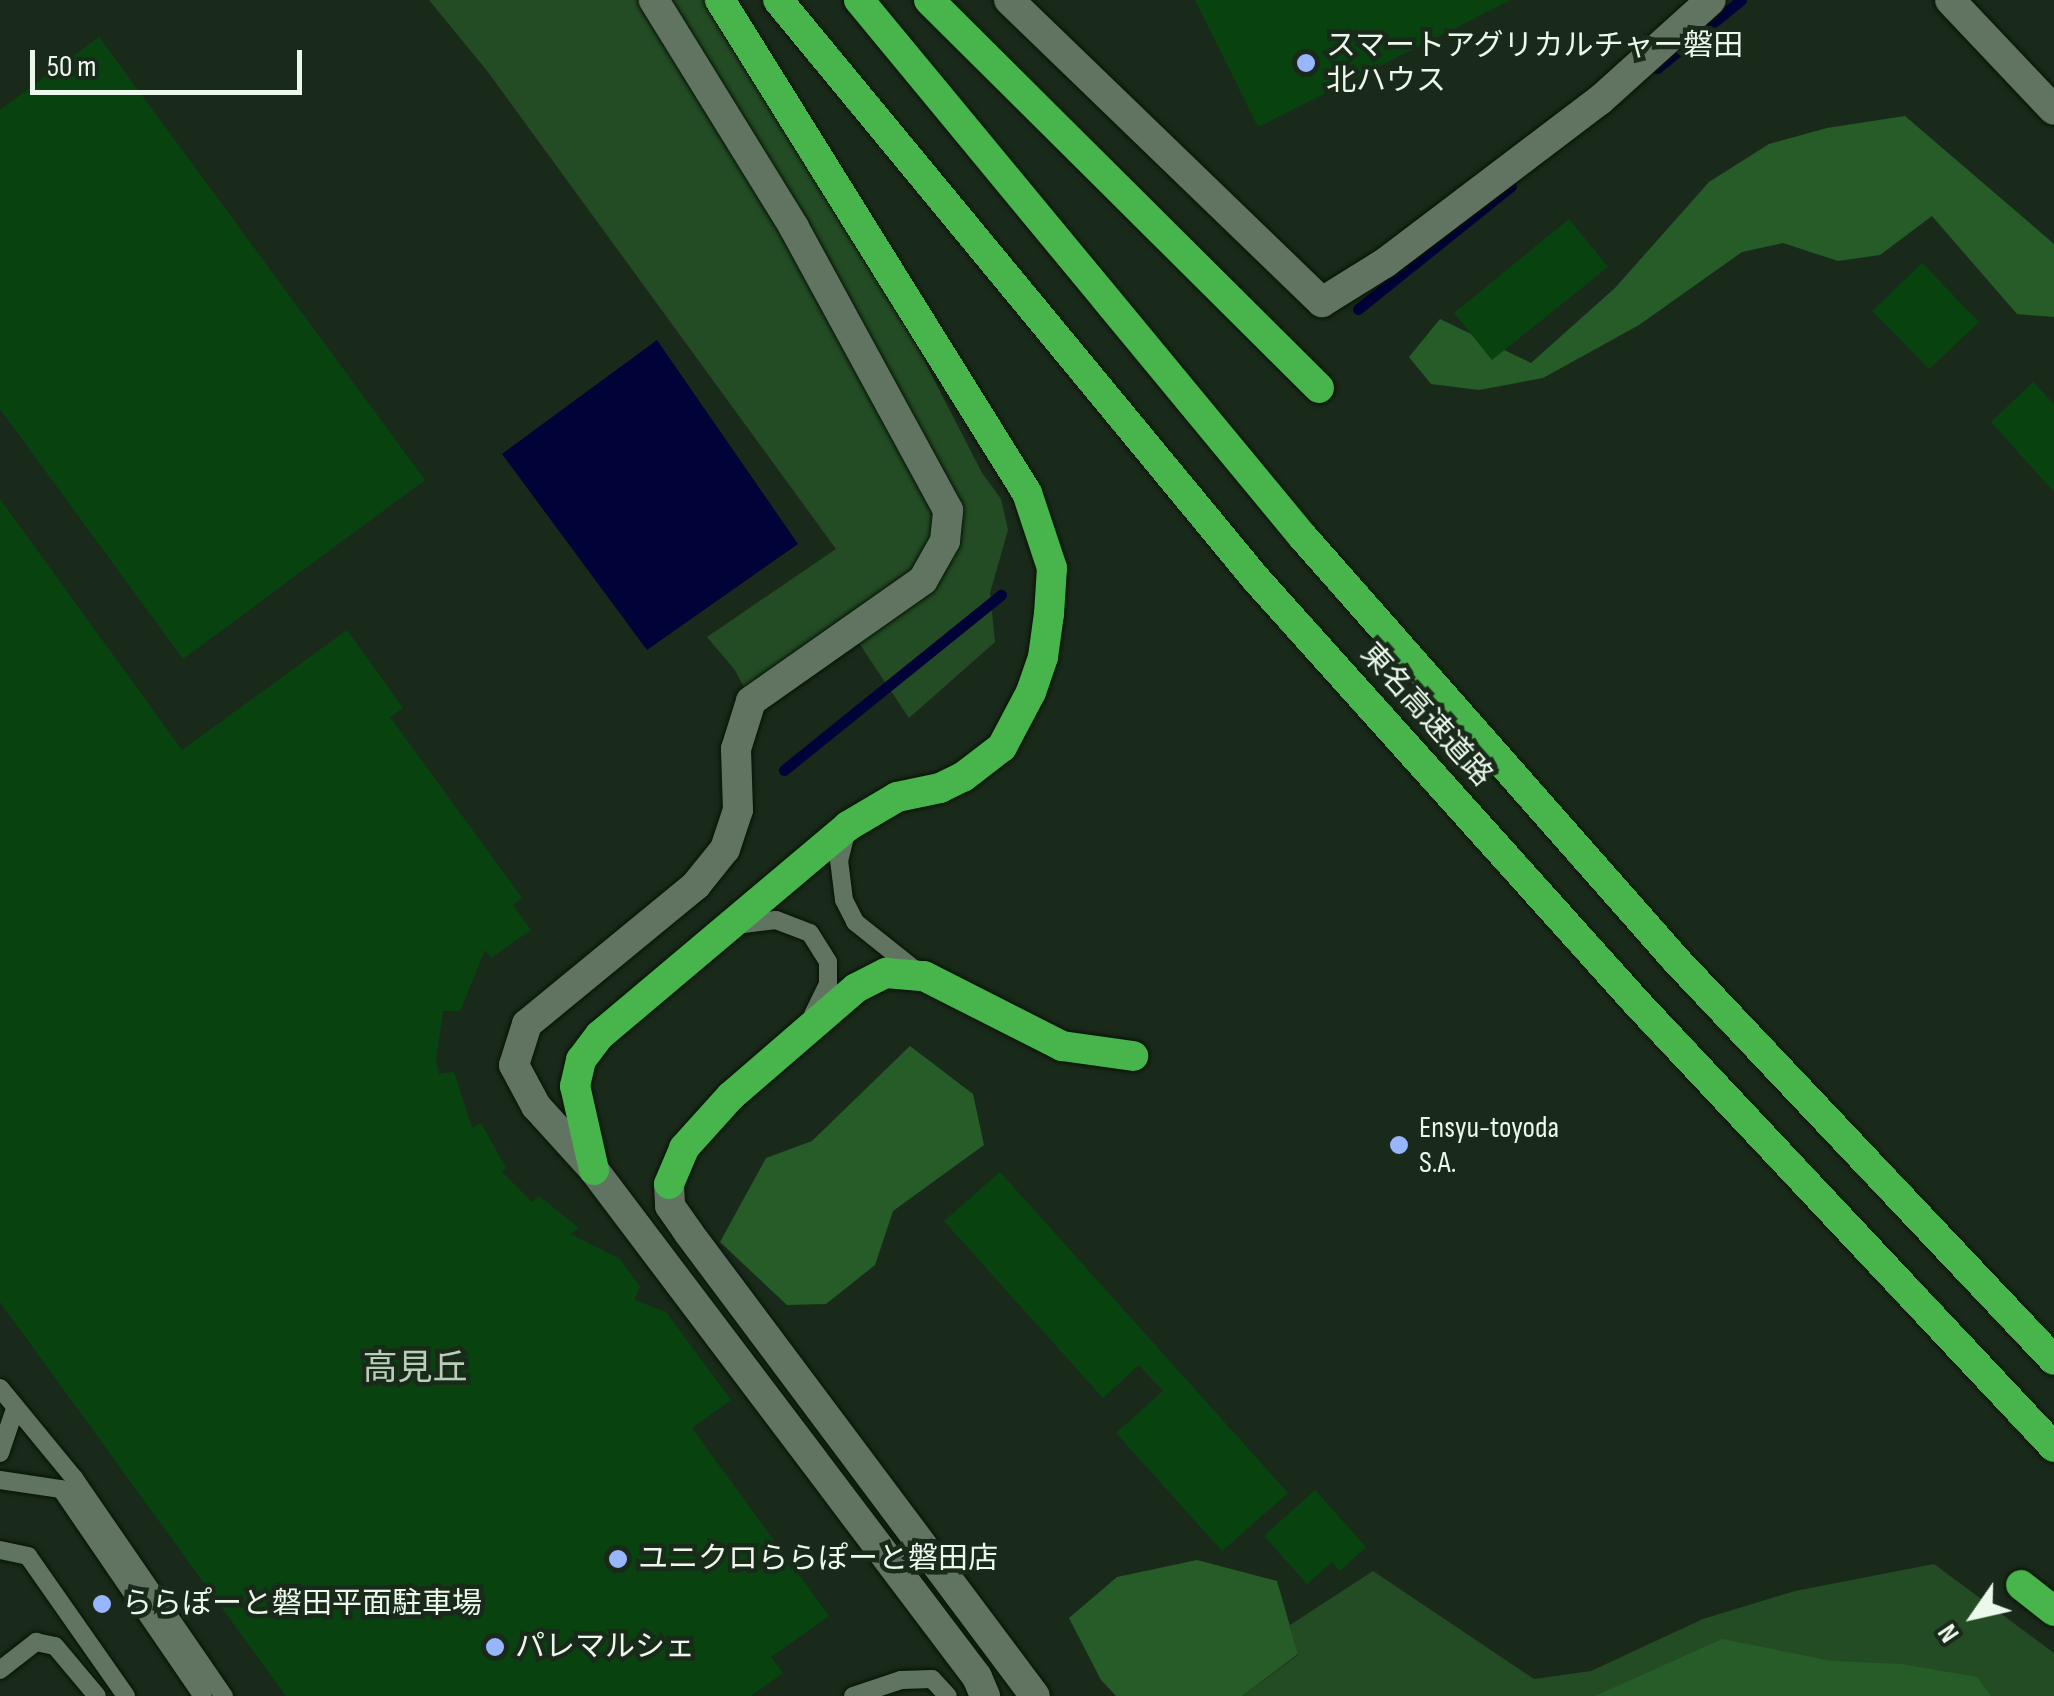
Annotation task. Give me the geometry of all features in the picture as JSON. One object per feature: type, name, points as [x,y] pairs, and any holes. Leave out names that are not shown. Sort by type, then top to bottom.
[{"type":"highway","points":[[594,1170],[574,1086],[581,1060],[600,1035],[848,826],[897,797],[940,788],[962,777],[1002,747],[1031,692],[1044,657],[1052,568],[1028,493],[720,0]]},
{"type":"highway","name":"東名高速道路","points":[[778,0],[1256,578],[1637,1003],[2054,1447]]},
{"type":"highway","name":"東名高速道路","points":[[859,0],[1303,537],[1676,960],[2054,1360]]},
{"type":"highway","points":[[929,0],[1319,388]]},
{"type":"highway","points":[[669,1184],[684,1148],[702,1125],[803,1031],[871,979],[902,971],[924,976],[1062,1046],[1134,1056]]},
{"type":"highway","points":[[2021,1584],[2054,1610]]},
{"type":"street","points":[[654,0],[794,227],[948,510],[944,542],[923,580],[751,701],[736,750],[738,810],[725,849],[696,885],[527,1024],[514,1065],[536,1106],[594,1170],[977,1677],[984,1696]]},
{"type":"street","points":[[1009,0],[1322,302],[1386,263],[1600,100],[1711,0]]},
{"type":"street","points":[[1950,0],[2054,110]]},
{"type":"street","points":[[669,1184],[670,1206],[688,1232],[1035,1696]]},
{"type":"lane","points":[[848,826],[839,860],[844,900],[856,922],[924,976]]},
{"type":"lane","points":[[730,926],[776,920],[810,933],[821,947],[828,962],[828,984],[803,1031]]},
{"type":"lane","points":[[0,1388],[74,1478],[224,1696]]},
{"type":"lane","points":[[0,1453],[15,1409]]},
{"type":"lane","points":[[0,1480],[61,1489],[202,1696]]},
{"type":"lane","points":[[0,1550],[28,1556],[126,1696]]},
{"type":"lane","points":[[0,1670],[36,1642],[55,1646],[97,1696]]},
{"type":"lane","points":[[853,1696],[901,1680],[932,1680],[948,1696]]},
{"type":"green space","points":[[429,0],[709,0],[831,179],[982,473],[1001,499],[1008,530],[990,593],[995,642],[909,718],[851,631],[751,701],[735,670],[707,637],[836,549],[488,72]]},
{"type":"green space","points":[[1905,116],[2054,244],[2054,317],[2017,314],[1932,216],[1880,255],[1838,261],[1783,243],[1742,252],[1639,325],[1543,378],[1479,390],[1431,384],[1409,357],[1440,319],[1531,363],[1615,288],[1709,182],[1769,144],[1827,128]]},
{"type":"green space","points":[[910,1046],[973,1094],[984,1145],[893,1211],[875,1265],[826,1304],[787,1305],[720,1242],[766,1158],[812,1141]]},
{"type":"green space","points":[[1197,1560],[1277,1581],[1298,1654],[1242,1696],[1116,1696],[1101,1680],[1069,1618],[1117,1577]]},
{"type":"green space","points":[[1934,1564],[2054,1653],[2054,1696],[1242,1696],[1298,1655],[1290,1625],[1373,1571],[1534,1679],[1591,1671],[1703,1619],[1795,1591]]},
{"type":"green space","points":[[1722,1639],[1832,1661],[1902,1664],[1977,1677],[1991,1696],[1595,1696]]},
{"type":"shaded area","points":[[657,340],[798,544],[647,650],[502,454]]},
{"type":"building","name":"スマートアグリカルチャー磐田 北ハウス","points":[[1195,0],[1511,0],[1258,127]]},
{"type":"building","points":[[99,37],[425,480],[183,659],[0,409],[0,110]]},
{"type":"building","points":[[1569,219],[1608,267],[1492,360],[1454,313]]},
{"type":"building","points":[[1922,263],[1979,322],[1929,369],[1872,311]]},
{"type":"building","points":[[2033,382],[2054,404],[2054,492],[1991,422]]},
{"type":"building","points":[[0,499],[182,750],[347,630],[403,708],[390,717],[522,898],[513,905],[531,930],[491,958],[485,950],[460,1011],[443,1011],[436,1061],[439,1074],[454,1072],[472,1128],[481,1123],[506,1168],[501,1171],[532,1202],[539,1196],[579,1228],[570,1234],[620,1259],[640,1287],[634,1300],[666,1312],[731,1400],[692,1428],[829,1616],[771,1657],[783,1673],[751,1696],[286,1696],[0,1302]]},
{"type":"building","points":[[1000,1172],[1288,1493],[1222,1551],[1116,1433],[1163,1391],[1139,1365],[1103,1398],[944,1221]]},
{"type":"building","points":[[1315,1490],[1366,1547],[1340,1571],[1332,1562],[1307,1584],[1264,1536]]},
{"type":"waterway","points":[[1657,68],[1741,0]]},
{"type":"waterway","points":[[1358,309],[1511,186]]},
{"type":"waterway","points":[[784,770],[1001,595]]},
{"type":"place","name":"スマートアグリカルチャー磐田 北ハウス","points":[[1306,63]]},
{"type":"place","name":"Ensyu-toyoda S.A.","points":[[1399,1145]]},
{"type":"place","name":"ユニクロららぽーと磐田店","points":[[618,1559]]},
{"type":"place","name":"ららぽーと磐田平面駐車場","points":[[102,1604]]},
{"type":"place","name":"パレマルシェ","points":[[495,1647]]},
{"type":"district","name":"高見丘","points":[[415,1369]]}]
